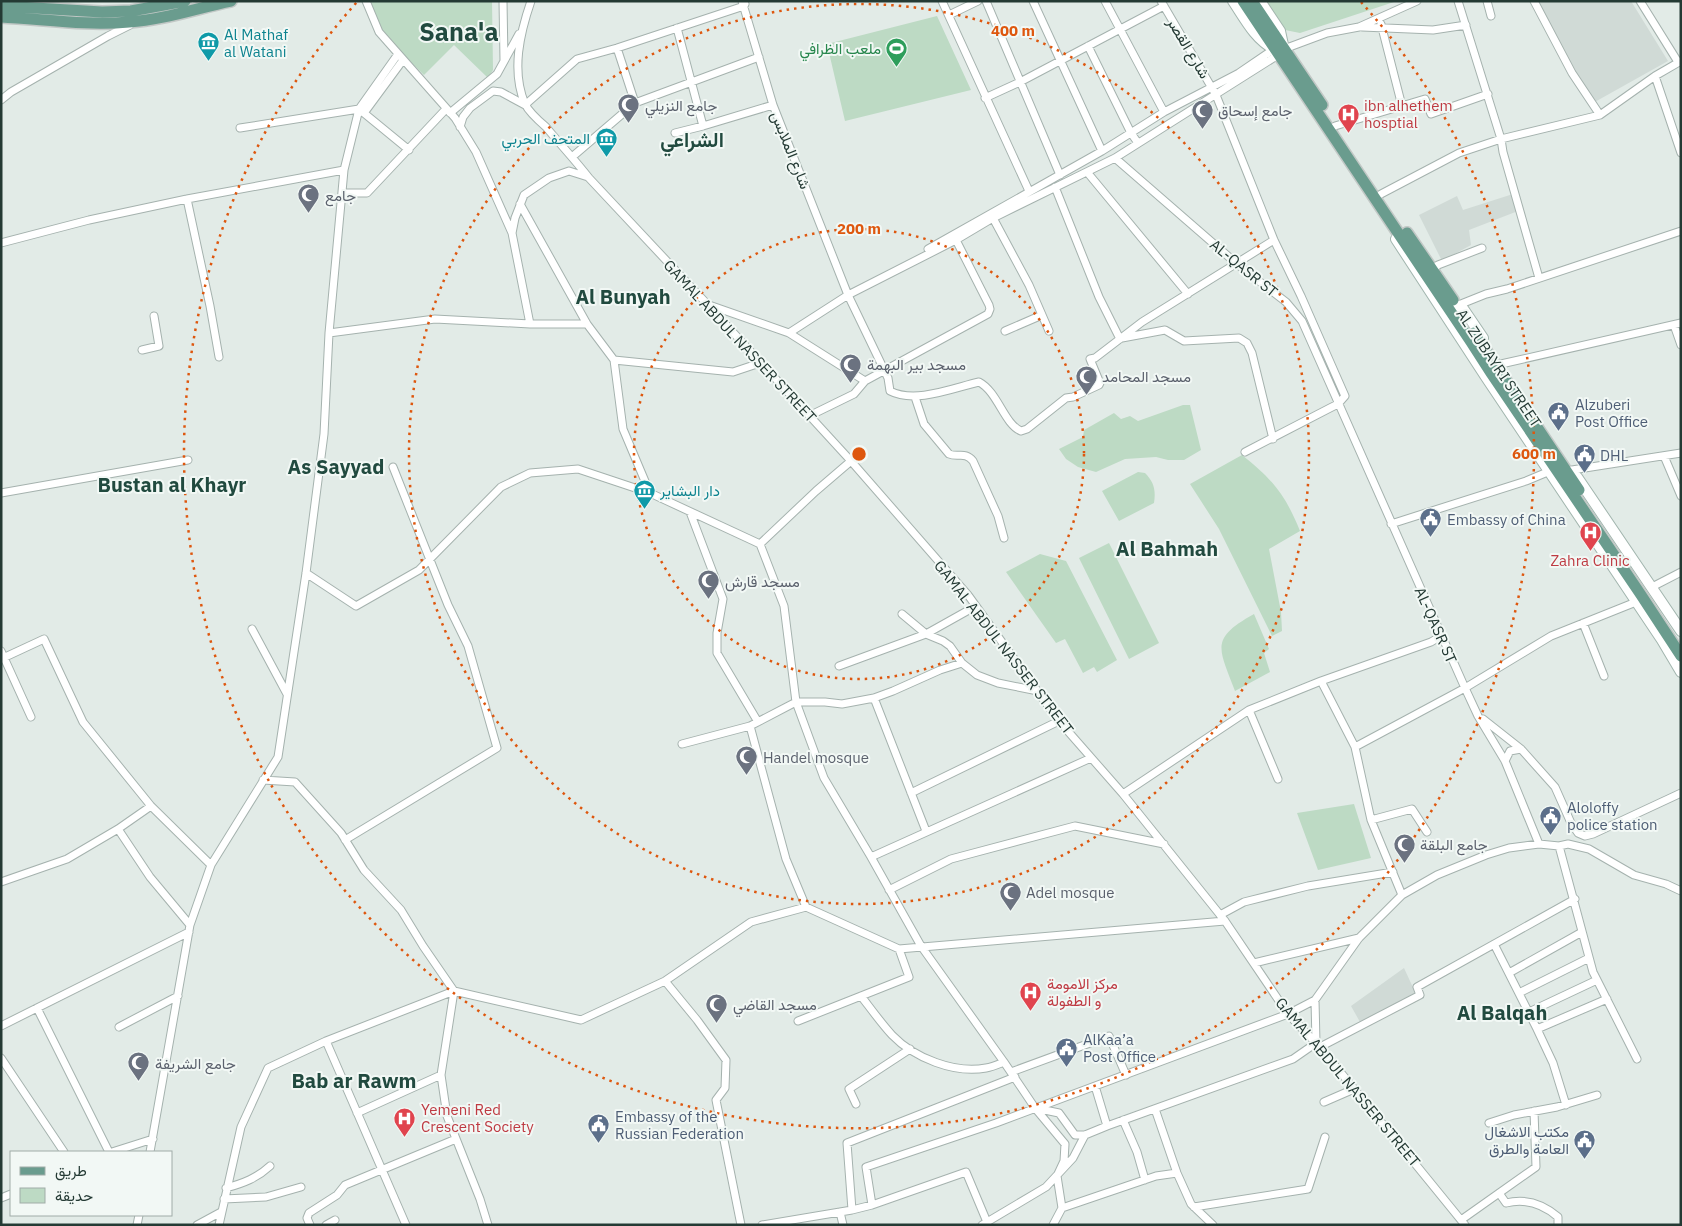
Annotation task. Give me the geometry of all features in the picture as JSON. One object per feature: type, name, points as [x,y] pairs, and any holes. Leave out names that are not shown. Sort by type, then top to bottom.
[{"type":"main road","points":[[1,17],[101,18],[185,1]]},
{"type":"main road","points":[[1,6],[140,21],[231,1]]},
{"type":"main road","points":[[1233,1],[1257,37],[1265,44],[1279,51],[1280,31],[1260,1]]},
{"type":"main road","name":"AL ZUBAYRI STREET","points":[[1243,1],[1335,126],[1432,269],[1681,656]]},
{"type":"main road","name":"AL ZUBAYRI STREET","points":[[1252,1],[1295,80],[1552,469],[1681,643]]},
{"type":"main road","name":"AL ZUBAYRI STREET","points":[[1456,306],[1462,306],[1572,470],[1621,560],[1636,602],[1681,672]]},
{"type":"main road","name":"AL ZUBAYRI STREET","points":[[1621,560],[1652,587],[1681,631]]},
{"type":"street","points":[[366,1],[379,32],[448,111],[476,152],[512,233],[530,324]]},
{"type":"street","points":[[503,1],[504,62]]},
{"type":"street","name":"GAMAL ABDUL NASSER STREET","points":[[531,1],[524,24],[518,63],[519,79],[526,105],[588,178],[851,461],[968,595],[1059,721],[1123,794],[1225,921],[1288,1014],[1318,1045],[1463,1222]]},
{"type":"street","points":[[942,1],[1029,191]]},
{"type":"street","points":[[949,15],[978,1]]},
{"type":"street","points":[[986,1],[1060,174]]},
{"type":"street","points":[[1033,1],[1102,151]]},
{"type":"street","points":[[1105,1],[1164,112]]},
{"type":"street","points":[[1359,27],[1417,1]]},
{"type":"street","points":[[1458,1],[1502,139],[1503,152],[1539,278]]},
{"type":"street","points":[[1487,1],[1491,16]]},
{"type":"street","points":[[1534,1],[1572,73],[1600,115]]},
{"type":"street","points":[[1381,194],[1459,153],[1502,139],[1600,115],[1655,76],[1680,61],[1640,1]]},
{"type":"street","points":[[460,127],[463,117],[470,108],[493,91],[501,92],[526,105],[577,59],[677,28],[744,3]]},
{"type":"street","name":"شارع الملابس","points":[[744,3],[773,105],[848,295],[888,378],[890,391],[896,394],[915,397]]},
{"type":"street","points":[[985,98],[1060,61],[1162,4]]},
{"type":"street","name":"شارع القصر","points":[[1162,4],[1216,95]]},
{"type":"street","points":[[1379,18],[1402,106]]},
{"type":"street","points":[[1,100],[11,92],[108,36],[140,21]]},
{"type":"street","points":[[342,193],[368,193],[448,111],[492,79],[504,62],[524,24]]},
{"type":"street","points":[[883,277],[1029,191],[1102,151],[1164,112],[1279,51],[1327,33],[1359,27],[1432,30],[1466,25]]},
{"type":"street","points":[[677,28],[703,126]]},
{"type":"street","points":[[1088,46],[1131,133],[1138,143]]},
{"type":"street","points":[[617,48],[635,103]]},
{"type":"street","points":[[789,333],[848,295],[956,240],[993,218],[1115,158],[1216,95],[1279,51]]},
{"type":"street","points":[[150,1151],[189,929],[211,865],[278,757],[306,573],[324,434],[329,333],[344,170],[362,111],[398,54]]},
{"type":"street","points":[[572,157],[635,103],[759,57]]},
{"type":"street","points":[[240,128],[362,111],[403,60]]},
{"type":"street","points":[[1655,76],[1681,153]]},
{"type":"street","points":[[1335,126],[1425,99],[1431,114],[1488,94]]},
{"type":"street","name":"AL-QASR ST","points":[[1216,95],[1274,240],[1345,396],[1338,404]]},
{"type":"street","points":[[675,133],[773,105]]},
{"type":"street","points":[[362,111],[409,150]]},
{"type":"street","name":"AL-QASR ST","points":[[1115,158],[1237,264],[1286,302],[1302,321],[1441,636],[1478,716],[1505,761],[1540,844]]},
{"type":"street","points":[[1,243],[89,220],[187,199],[344,170]]},
{"type":"street","points":[[512,233],[515,218],[524,195],[549,178],[569,171],[588,178]]},
{"type":"street","points":[[1087,172],[1188,294]]},
{"type":"street","points":[[1055,187],[1099,297],[1120,339]]},
{"type":"street","points":[[187,199],[219,357]]},
{"type":"street","points":[[520,204],[588,324],[614,360],[622,429],[650,492]]},
{"type":"street","points":[[993,218],[1029,285],[1049,331]]},
{"type":"street","points":[[1456,306],[1486,294],[1507,289],[1681,231]]},
{"type":"street","points":[[809,416],[854,394],[865,382],[988,314],[989,305],[956,240]]},
{"type":"street","points":[[1004,538],[998,516],[973,461],[969,456],[949,454],[924,424],[915,397],[979,382],[987,386],[1013,426],[1022,431],[1028,429],[1066,398],[1100,386],[1090,359],[1095,358],[1142,322],[1274,240]]},
{"type":"street","points":[[1432,269],[1482,248]]},
{"type":"street","points":[[1286,302],[1301,296]]},
{"type":"street","points":[[708,305],[789,333],[865,382]]},
{"type":"street","points":[[1005,330],[1042,315]]},
{"type":"street","points":[[142,350],[159,346],[154,316]]},
{"type":"street","points":[[329,333],[435,319],[530,324],[588,324]]},
{"type":"street","points":[[1501,364],[1677,324],[1681,345]]},
{"type":"street","points":[[1120,339],[1165,330],[1184,341],[1239,338],[1247,343],[1252,353],[1273,439]]},
{"type":"street","points":[[614,360],[733,372],[760,362]]},
{"type":"street","points":[[1246,452],[1338,404]]},
{"type":"street","points":[[1572,470],[1681,453]]},
{"type":"street","points":[[1664,456],[1681,496]]},
{"type":"street","points":[[1,493],[188,460]]},
{"type":"street","points":[[760,544],[851,461]]},
{"type":"street","points":[[345,840],[497,748],[468,646],[448,605],[393,467]]},
{"type":"street","points":[[306,573],[356,606],[419,570],[501,487],[530,473],[578,469],[650,492],[760,544],[784,606],[796,702],[824,778],[921,946],[1013,1074],[1035,1108],[1066,1144],[1064,1162],[1057,1176],[1062,1208],[1053,1225]]},
{"type":"street","points":[[1391,524],[1526,481],[1552,469]]},
{"type":"street","points":[[690,512],[723,599],[717,633],[716,653],[758,722]]},
{"type":"street","points":[[1652,587],[1681,572]]},
{"type":"street","points":[[1355,747],[1465,688],[1551,636],[1636,602]]},
{"type":"street","points":[[838,666],[926,634],[976,606]]},
{"type":"street","points":[[902,614],[926,634],[950,646],[962,663],[976,675],[998,683],[1038,691]]},
{"type":"street","points":[[1583,623],[1604,676]]},
{"type":"street","points":[[252,629],[287,694]]},
{"type":"street","points":[[1123,794],[1249,710],[1320,681],[1431,642],[1441,636]]},
{"type":"street","points":[[31,717],[2,656],[44,639],[83,722],[151,806],[211,865]]},
{"type":"street","points":[[682,744],[750,726],[796,702],[842,704],[874,698],[940,670],[962,663]]},
{"type":"street","points":[[1320,681],[1355,747],[1371,820],[1402,895]]},
{"type":"street","points":[[874,698],[926,831]]},
{"type":"street","points":[[1249,710],[1278,779]]},
{"type":"street","points":[[1478,716],[1521,749],[1554,787],[1571,823],[1578,832],[1585,836],[1681,793]]},
{"type":"street","points":[[911,793],[1059,721]]},
{"type":"street","points":[[750,726],[786,859],[806,907]]},
{"type":"street","points":[[1505,761],[1510,751],[1521,749]]},
{"type":"street","points":[[871,857],[1091,758]]},
{"type":"street","points":[[263,780],[295,782],[345,840],[364,870],[400,910],[454,991],[441,1075],[447,1116],[480,1199],[488,1225]]},
{"type":"street","points":[[1,882],[67,859],[118,829],[151,806]]},
{"type":"street","points":[[1371,820],[1412,809],[1427,832]]},
{"type":"street","points":[[1568,844],[1572,838],[1571,823]]},
{"type":"street","points":[[889,890],[951,859],[1075,826],[1164,844]]},
{"type":"street","points":[[118,829],[150,877],[189,929]]},
{"type":"street","points":[[872,1205],[866,1167],[996,1123],[1126,1075],[1288,1014],[1315,1000],[1359,938],[1402,895],[1437,875],[1462,864],[1509,848],[1540,844],[1559,846],[1568,844],[1589,849],[1634,874],[1666,884],[1681,892]]},
{"type":"street","points":[[1559,846],[1575,898],[1589,958],[1597,980],[1637,1059]]},
{"type":"street","points":[[1220,915],[1244,902],[1308,886],[1393,872]]},
{"type":"street","points":[[1035,1108],[1059,1114],[1075,1135],[1086,1135],[1293,1059],[1420,995],[1417,987],[1575,898]]},
{"type":"street","points":[[219,1225],[241,1127],[268,1068],[326,1041],[454,991],[581,1020],[665,981],[751,922],[806,907],[899,949],[1225,921]]},
{"type":"street","points":[[1,1026],[189,929]]},
{"type":"street","points":[[1509,973],[1582,932]]},
{"type":"street","points":[[1254,963],[1359,938]]},
{"type":"street","points":[[1494,944],[1538,1029],[1553,1063],[1566,1105]]},
{"type":"street","points":[[798,1021],[909,977],[899,949]]},
{"type":"street","points":[[1519,993],[1589,958]]},
{"type":"street","points":[[1529,1012],[1597,980]]},
{"type":"street","points":[[665,981],[726,1060],[725,1088],[716,1100],[741,1225]]},
{"type":"street","points":[[119,1027],[178,996]]},
{"type":"street","points":[[861,996],[893,1036],[910,1049],[945,1067],[986,1068],[1004,1062]]},
{"type":"street","points":[[1538,1029],[1607,999]]},
{"type":"street","points":[[1315,1000],[1318,1045]]},
{"type":"street","points":[[37,1008],[110,1151]]},
{"type":"street","points":[[852,1210],[847,1143],[1109,1036],[1126,1075]]},
{"type":"street","points":[[326,1041],[406,1225]]},
{"type":"street","points":[[856,1104],[850,1089],[910,1049]]},
{"type":"street","points":[[1,1058],[63,1151]]},
{"type":"street","points":[[357,1113],[441,1075]]},
{"type":"street","points":[[1095,1086],[1107,1126]]},
{"type":"street","points":[[1324,1102],[1354,1089]]},
{"type":"street","points":[[1489,1123],[1566,1105],[1597,1095]]},
{"type":"street","points":[[1155,1109],[1191,1204],[1213,1225]]},
{"type":"street","points":[[1463,1222],[1536,1167],[1534,1111]]},
{"type":"street","points":[[1123,1120],[1137,1152],[1145,1180]]},
{"type":"street","points":[[762,1225],[872,1205],[966,1172],[984,1223],[1046,1188],[1073,1158],[1086,1135]]},
{"type":"street","points":[[1194,1207],[1308,1189],[1325,1137]]},
{"type":"street","points":[[310,1225],[307,1218],[309,1213],[337,1195],[345,1185],[456,1138]]},
{"type":"street","points":[[114,1151],[153,1139]]},
{"type":"street","points":[[226,1188],[248,1182],[270,1166]]},
{"type":"street","points":[[1062,1208],[1145,1180],[1178,1172]]},
{"type":"street","points":[[224,1199],[266,1197],[301,1187]]},
{"type":"street","points":[[1499,1193],[1506,1203],[1516,1201],[1538,1204],[1558,1216],[1558,1225]]},
{"type":"street","points":[[197,1225],[221,1212]]},
{"type":"street","points":[[840,1212],[843,1225]]},
{"type":"street","points":[[326,1225],[334,1220]]},
{"type":"shaded area","points":[[1536,1],[1631,1],[1668,61],[1593,103]]},
{"type":"shaded area","points":[[1513,194],[1518,211],[1469,230],[1471,245],[1442,261],[1419,215],[1457,196],[1463,210]]},
{"type":"shaded area","points":[[1404,968],[1416,994],[1360,1022],[1351,1006]]},
{"type":"green space","points":[[371,1],[492,1],[493,70],[488,78],[454,45],[424,75],[391,42],[378,23]]},
{"type":"green space","points":[[1265,1],[1397,1],[1300,33],[1285,30]]},
{"type":"green space","name":"ملعب الظرافي","points":[[937,16],[971,90],[845,121],[827,44]]},
{"type":"green space","points":[[1183,405],[1190,405],[1201,450],[1184,460],[1168,460],[1156,457],[1125,459],[1096,472],[1078,467],[1066,459],[1059,449],[1083,437],[1084,430],[1114,413],[1121,419],[1130,416],[1138,421]]},
{"type":"green space","points":[[1242,455],[1277,488],[1289,507],[1300,531],[1269,549],[1281,612],[1282,631],[1272,636],[1219,529],[1190,484]]},
{"type":"green space","points":[[1138,472],[1145,473],[1152,483],[1155,494],[1154,503],[1119,521],[1102,491]]},
{"type":"green space","points":[[1109,543],[1159,643],[1129,659],[1079,558]]},
{"type":"green space","points":[[1040,554],[1066,561],[1117,660],[1097,672],[1094,667],[1083,673],[1065,639],[1056,643],[1006,572]]},
{"type":"green space","points":[[1254,614],[1269,649],[1264,653],[1270,672],[1235,691],[1222,654],[1222,646],[1224,638],[1230,631]]},
{"type":"green space","points":[[1354,804],[1371,858],[1318,870],[1297,813]]},
{"type":"place","name":"Al Mathaf al Watani","points":[[208,62]]},
{"type":"place","name":"ملعب الظرافي","points":[[897,67]]},
{"type":"place","name":"جامع النزيلي","points":[[629,124]]},
{"type":"place","name":"جامع إسحاق","points":[[1202,129]]},
{"type":"place","name":"ibn alhethem hosptial","points":[[1348,133]]},
{"type":"place","name":"المتحف الحربي","points":[[606,157]]},
{"type":"place","name":"جامع","points":[[309,214]]},
{"type":"place","name":"مسجد بير البهمة","points":[[851,383]]},
{"type":"place","name":"مسجد المحامد","points":[[1086,395]]},
{"type":"place","name":"Alzuberi Post Office","points":[[1559,432]]},
{"type":"place","name":"DHL","points":[[1584,474]]},
{"type":"place","name":"دار البشاير","points":[[644,509]]},
{"type":"place","name":"Embassy of China","points":[[1431,538]]},
{"type":"place","name":"Zahra Clinic","points":[[1590,551]]},
{"type":"place","name":"مسجد قارش","points":[[709,600]]},
{"type":"place","name":"Handel mosque","points":[[747,776]]},
{"type":"place","name":"Aloloffy police station","points":[[1551,835]]},
{"type":"place","name":"جامع البلقة","points":[[1404,863]]},
{"type":"place","name":"Adel mosque","points":[[1010,911]]},
{"type":"place","name":"مركز الامومة و الطفولة","points":[[1031,1011]]},
{"type":"place","name":"مسجد القاضي","points":[[717,1023]]},
{"type":"place","name":"AlKaa’a Post Office","points":[[1067,1067]]},
{"type":"place","name":"جامع الشريفة","points":[[139,1082]]},
{"type":"place","name":"Yemeni Red Crescent Society","points":[[405,1137]]},
{"type":"place","name":"Embassy of the Russian Federation","points":[[599,1144]]},
{"type":"place","name":"مكتب الاشغال العامة والطرق","points":[[1585,1159]]},
{"type":"district","name":"Sana'a","points":[[459,31]]},
{"type":"district","name":"الشراعي","points":[[692,139]]},
{"type":"district","name":"Al Bunyah","points":[[623,296]]},
{"type":"district","name":"As Sayyad","points":[[336,466]]},
{"type":"district","name":"Bustan al Khayr","points":[[172,484]]},
{"type":"district","name":"Al Bahmah","points":[[1167,548]]},
{"type":"district","name":"Al Balqah","points":[[1502,1012]]},
{"type":"district","name":"Bab ar Rawm","points":[[354,1080]]}]
